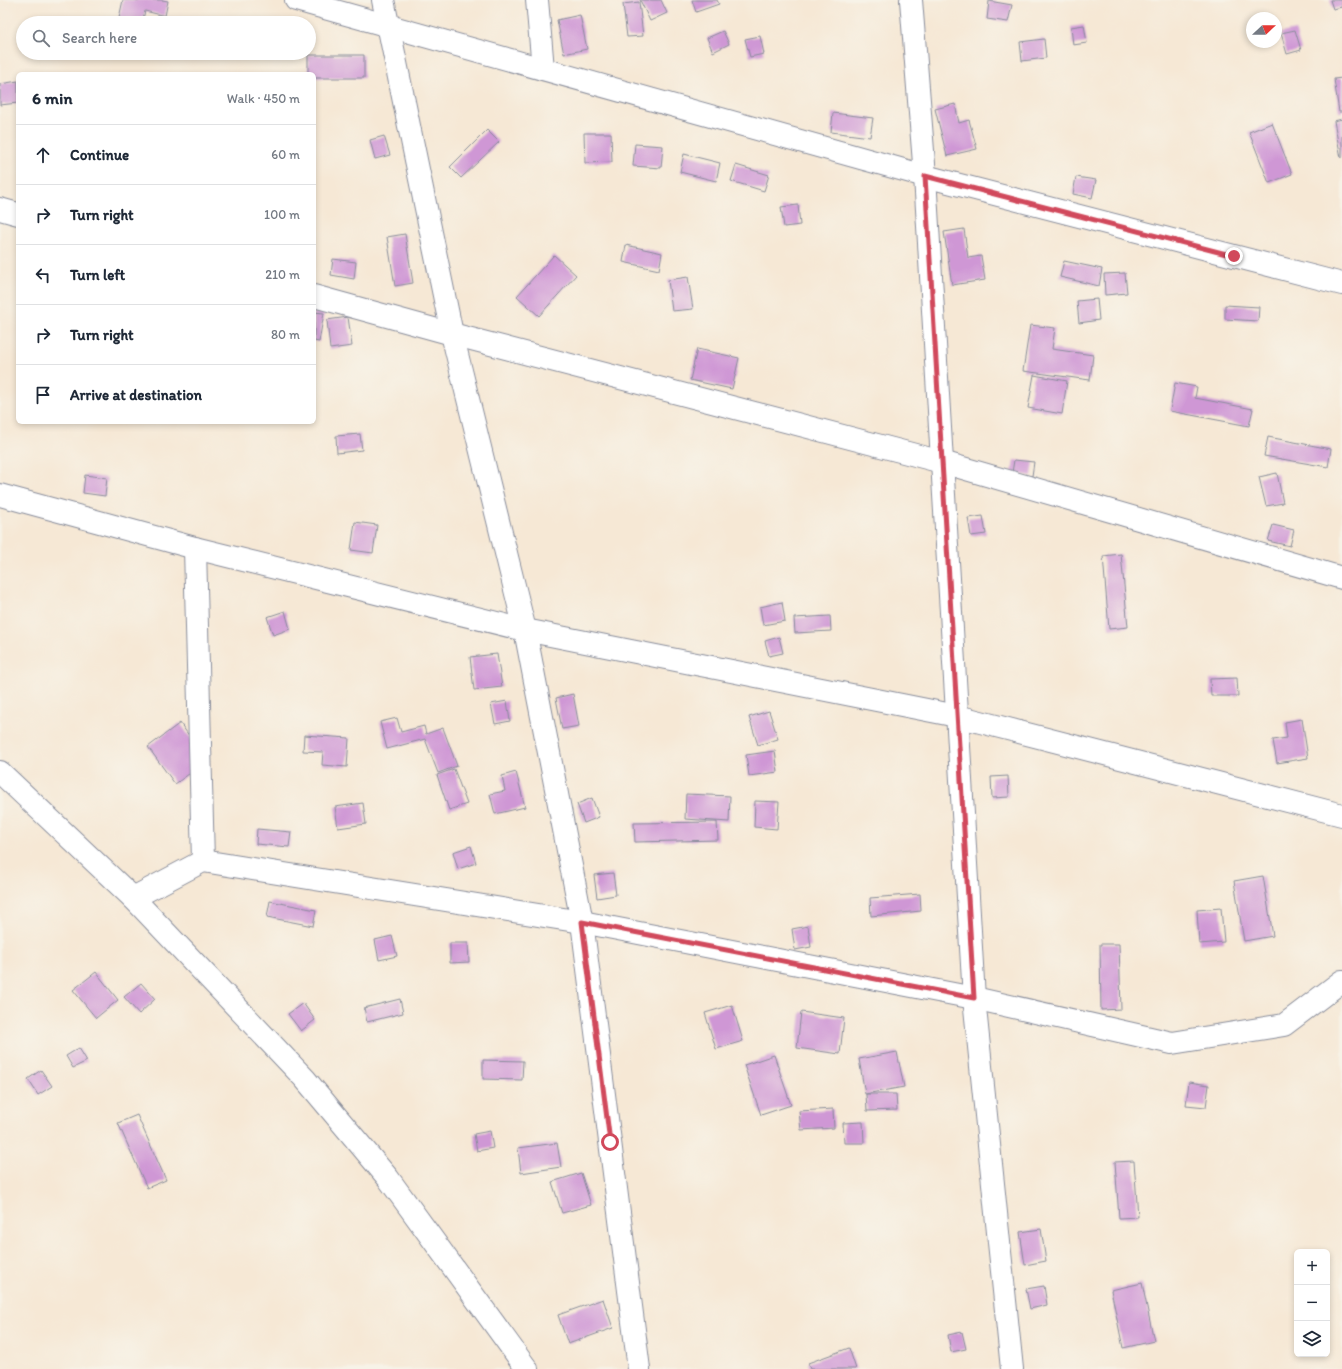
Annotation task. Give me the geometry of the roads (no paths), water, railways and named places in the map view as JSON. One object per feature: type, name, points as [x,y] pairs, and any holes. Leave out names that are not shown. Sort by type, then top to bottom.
[{"type":"street","points":[[296,0],[925,176],[1342,284]]},
{"type":"street","points":[[383,0],[452,334],[525,630],[582,922],[639,1369]]},
{"type":"street","points":[[537,0],[543,68]]},
{"type":"street","points":[[911,0],[925,176],[974,998],[1012,1369]]},
{"type":"street","points":[[0,209],[16,213]]},
{"type":"street","points":[[316,297],[452,334],[942,462],[1342,578]]},
{"type":"street","points":[[0,495],[196,548],[525,630],[957,716],[1342,815]]},
{"type":"street","points":[[196,548],[203,861]]},
{"type":"street","points":[[0,772],[133,898],[305,1079],[388,1178],[527,1369]]},
{"type":"street","points":[[133,898],[203,861],[582,922],[974,998],[1172,1042],[1284,1025],[1342,981]]}]
